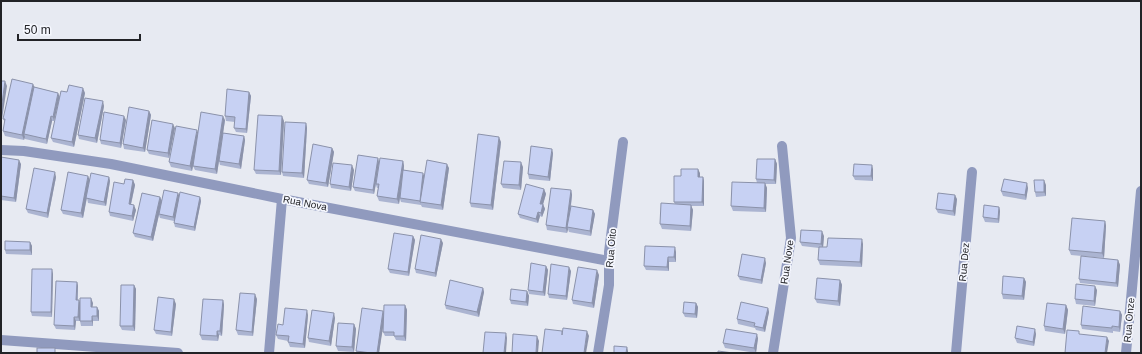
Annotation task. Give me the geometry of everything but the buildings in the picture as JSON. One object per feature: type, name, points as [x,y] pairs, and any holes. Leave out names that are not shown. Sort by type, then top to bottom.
[{"type":"street","name":"Rua Oito","points":[[598,353],[609,285],[609,261],[623,142]]},
{"type":"street","name":"Rua Nove","points":[[773,353],[791,238],[782,146]]},
{"type":"street","name":"Rua Nova","points":[[1,150],[24,151],[111,164],[282,199],[609,261]]},
{"type":"street","name":"Rua Dez","points":[[956,353],[972,172]]},
{"type":"street","name":"Rua Onze","points":[[1126,353],[1141,191]]},
{"type":"street","points":[[269,353],[282,199]]},
{"type":"street","points":[[1,340],[178,353]]}]
